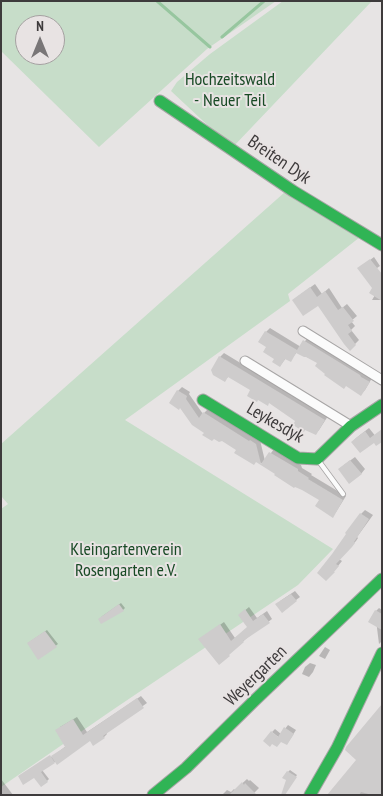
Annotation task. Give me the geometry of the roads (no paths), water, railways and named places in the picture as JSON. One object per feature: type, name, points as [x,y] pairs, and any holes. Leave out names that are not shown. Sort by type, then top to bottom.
[{"type":"street","name":"Breiten Dyk","points":[[160,101],[293,192],[382,245]]},
{"type":"street","points":[[303,331],[382,380]]},
{"type":"street","name":"Leykesdyk","points":[[245,361],[351,426]]},
{"type":"street","name":"Leykesdyk","points":[[203,400],[298,458],[317,459],[351,426],[382,405]]},
{"type":"street","name":"Weyergarten","points":[[153,795],[192,763],[382,580]]},
{"type":"street","points":[[310,795],[337,748],[382,653]]},
{"type":"lane","points":[[317,459],[343,494]]},
{"type":"waterway","points":[[157,1],[210,47]]},
{"type":"waterway","points":[[222,37],[264,1]]},
{"type":"park label","name":"Hochzeitswald - Neuer Teil","points":[[230,90]]},
{"type":"park label","name":"Kleingartenverein Rosengarten e.V.","points":[[126,560]]}]
